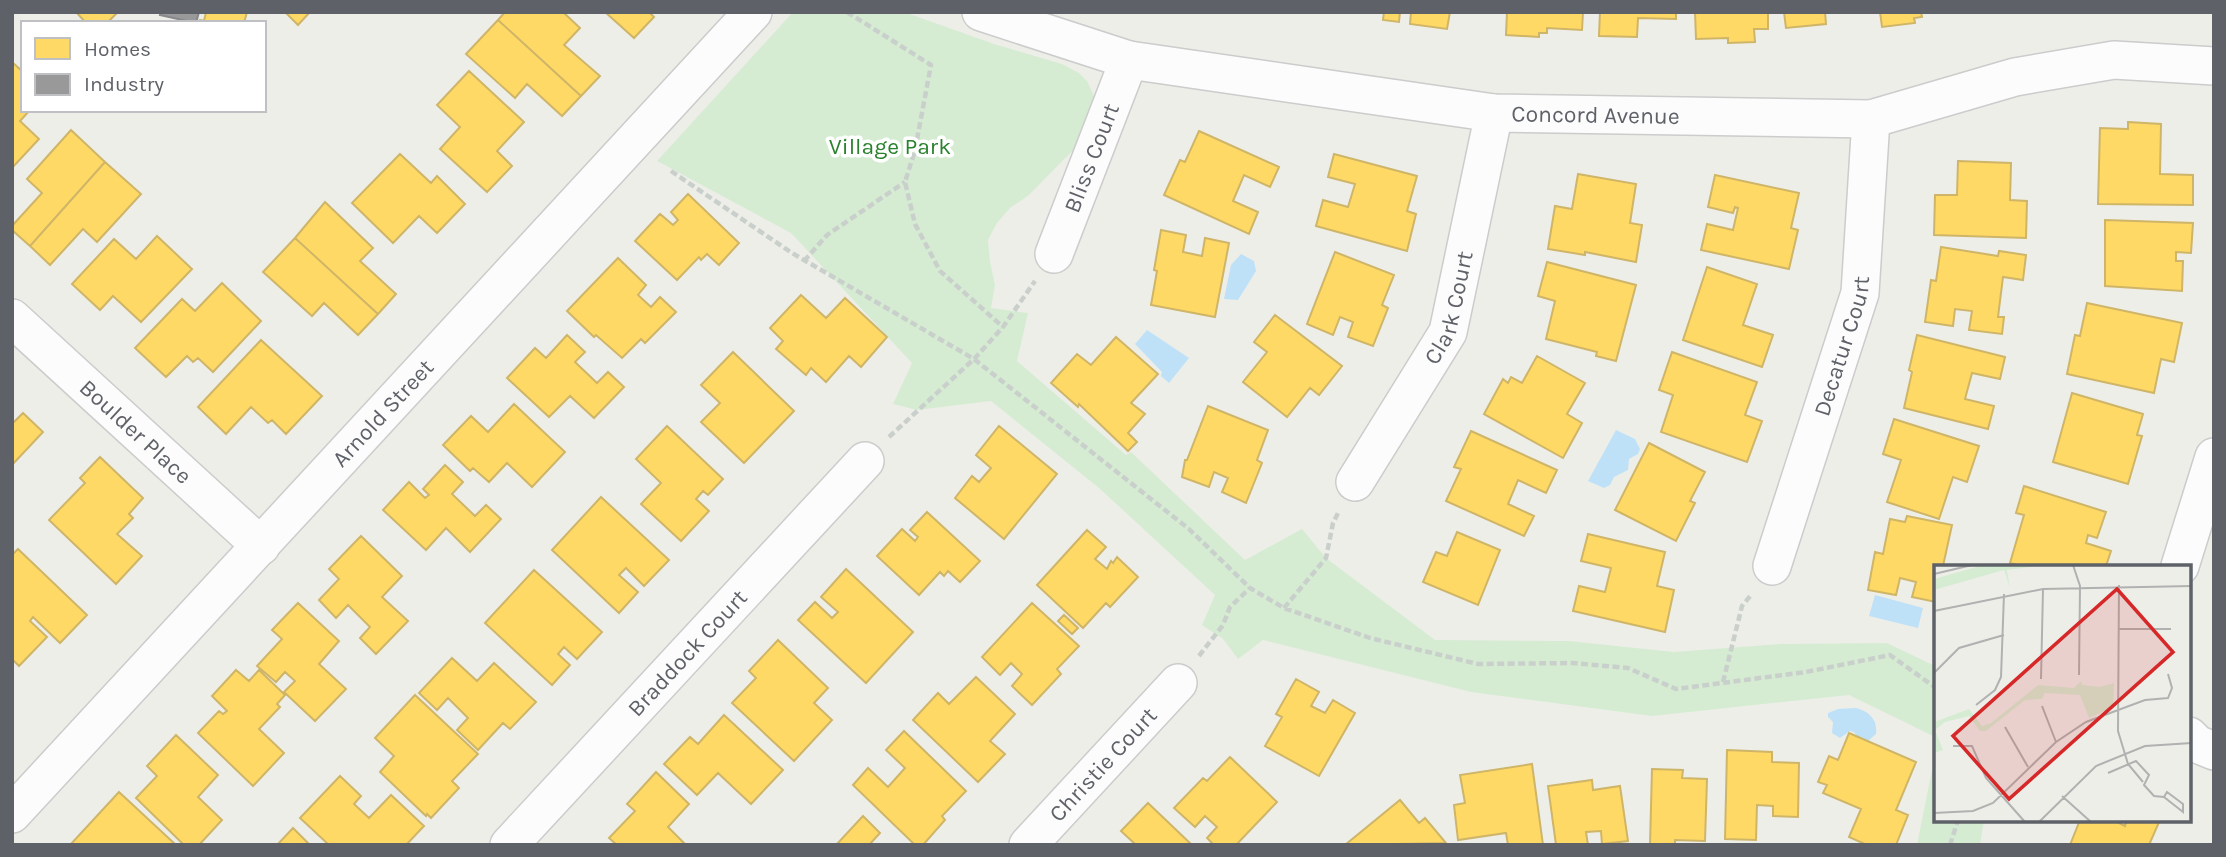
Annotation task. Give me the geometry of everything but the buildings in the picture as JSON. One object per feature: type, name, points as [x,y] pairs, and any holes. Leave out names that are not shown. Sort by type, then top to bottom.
[{"type":"street","name":"Arnold Street","points":[[12,814],[753,12]]},
{"type":"street","name":"Concord Avenue","points":[[981,12],[1129,60],[1494,113],[1871,119],[2015,77],[2114,60],[2214,66]]},
{"type":"street","name":"Bliss Court","points":[[1054,254],[1129,60]]},
{"type":"street","name":"Clark Court","points":[[1355,482],[1448,332],[1494,113]]},
{"type":"street","name":"Decatur Court","points":[[1772,566],[1860,293],[1871,119]]},
{"type":"street","name":"Boulder Place","points":[[12,318],[261,546]]},
{"type":"street","points":[[2180,565],[2214,457]]},
{"type":"street","name":"Braddock Court","points":[[509,845],[865,461]]},
{"type":"street","name":"Christie Court","points":[[1028,845],[1178,683]]},
{"type":"street","points":[[2191,738],[2197,744],[2214,751]]},
{"type":"path","points":[[846,12],[932,65],[915,150],[905,182],[915,223],[940,271],[1003,327]]},
{"type":"path","points":[[671,170],[804,261],[974,359],[1189,529],[1250,588],[1284,608],[1370,638],[1478,664],[1573,663],[1628,668],[1676,689],[1806,672],[1890,655],[1934,687]]},
{"type":"path","points":[[804,261],[827,235],[905,182]]},
{"type":"path","points":[[865,461],[916,410],[974,359],[1003,327],[1054,254]]},
{"type":"path","points":[[1284,608],[1326,558],[1333,523],[1355,482]]},
{"type":"path","points":[[1723,682],[1742,606],[1772,566]]},
{"type":"path","points":[[1178,683],[1223,625],[1230,607],[1250,588]]},
{"type":"path","points":[[1950,845],[1957,822]]},
{"type":"green space","name":"Village Park","points":[[793,12],[904,12],[994,44],[1062,64],[1079,73],[1087,81],[1095,98],[1086,137],[1029,195],[1010,208],[997,223],[988,240],[995,285],[991,308],[1028,313],[1017,361],[1126,455],[1131,452],[1245,560],[1302,529],[1326,558],[1435,640],[1569,641],[1674,652],[1780,644],[1887,643],[1934,666],[1934,737],[1849,695],[1652,716],[1471,692],[1263,640],[1238,659],[1223,639],[1202,625],[1215,595],[1099,488],[991,401],[917,410],[893,404],[912,363],[791,233],[657,161]]},
{"type":"green space","points":[[1934,760],[1934,822],[1984,822],[1980,845],[1917,845]]},
{"type":"water","points":[[1241,254],[1254,261],[1256,271],[1238,300],[1224,299],[1231,265]]},
{"type":"water","points":[[1147,330],[1189,358],[1169,383],[1135,344]]},
{"type":"water","points":[[1616,430],[1635,439],[1640,449],[1638,454],[1629,459],[1628,470],[1614,477],[1610,485],[1604,488],[1588,481]]},
{"type":"water","points":[[1875,595],[1923,608],[1918,628],[1869,616]]},
{"type":"water","points":[[1856,708],[1869,714],[1876,724],[1876,734],[1868,741],[1861,741],[1850,731],[1840,738],[1832,733],[1833,722],[1828,713],[1838,709]]}]
